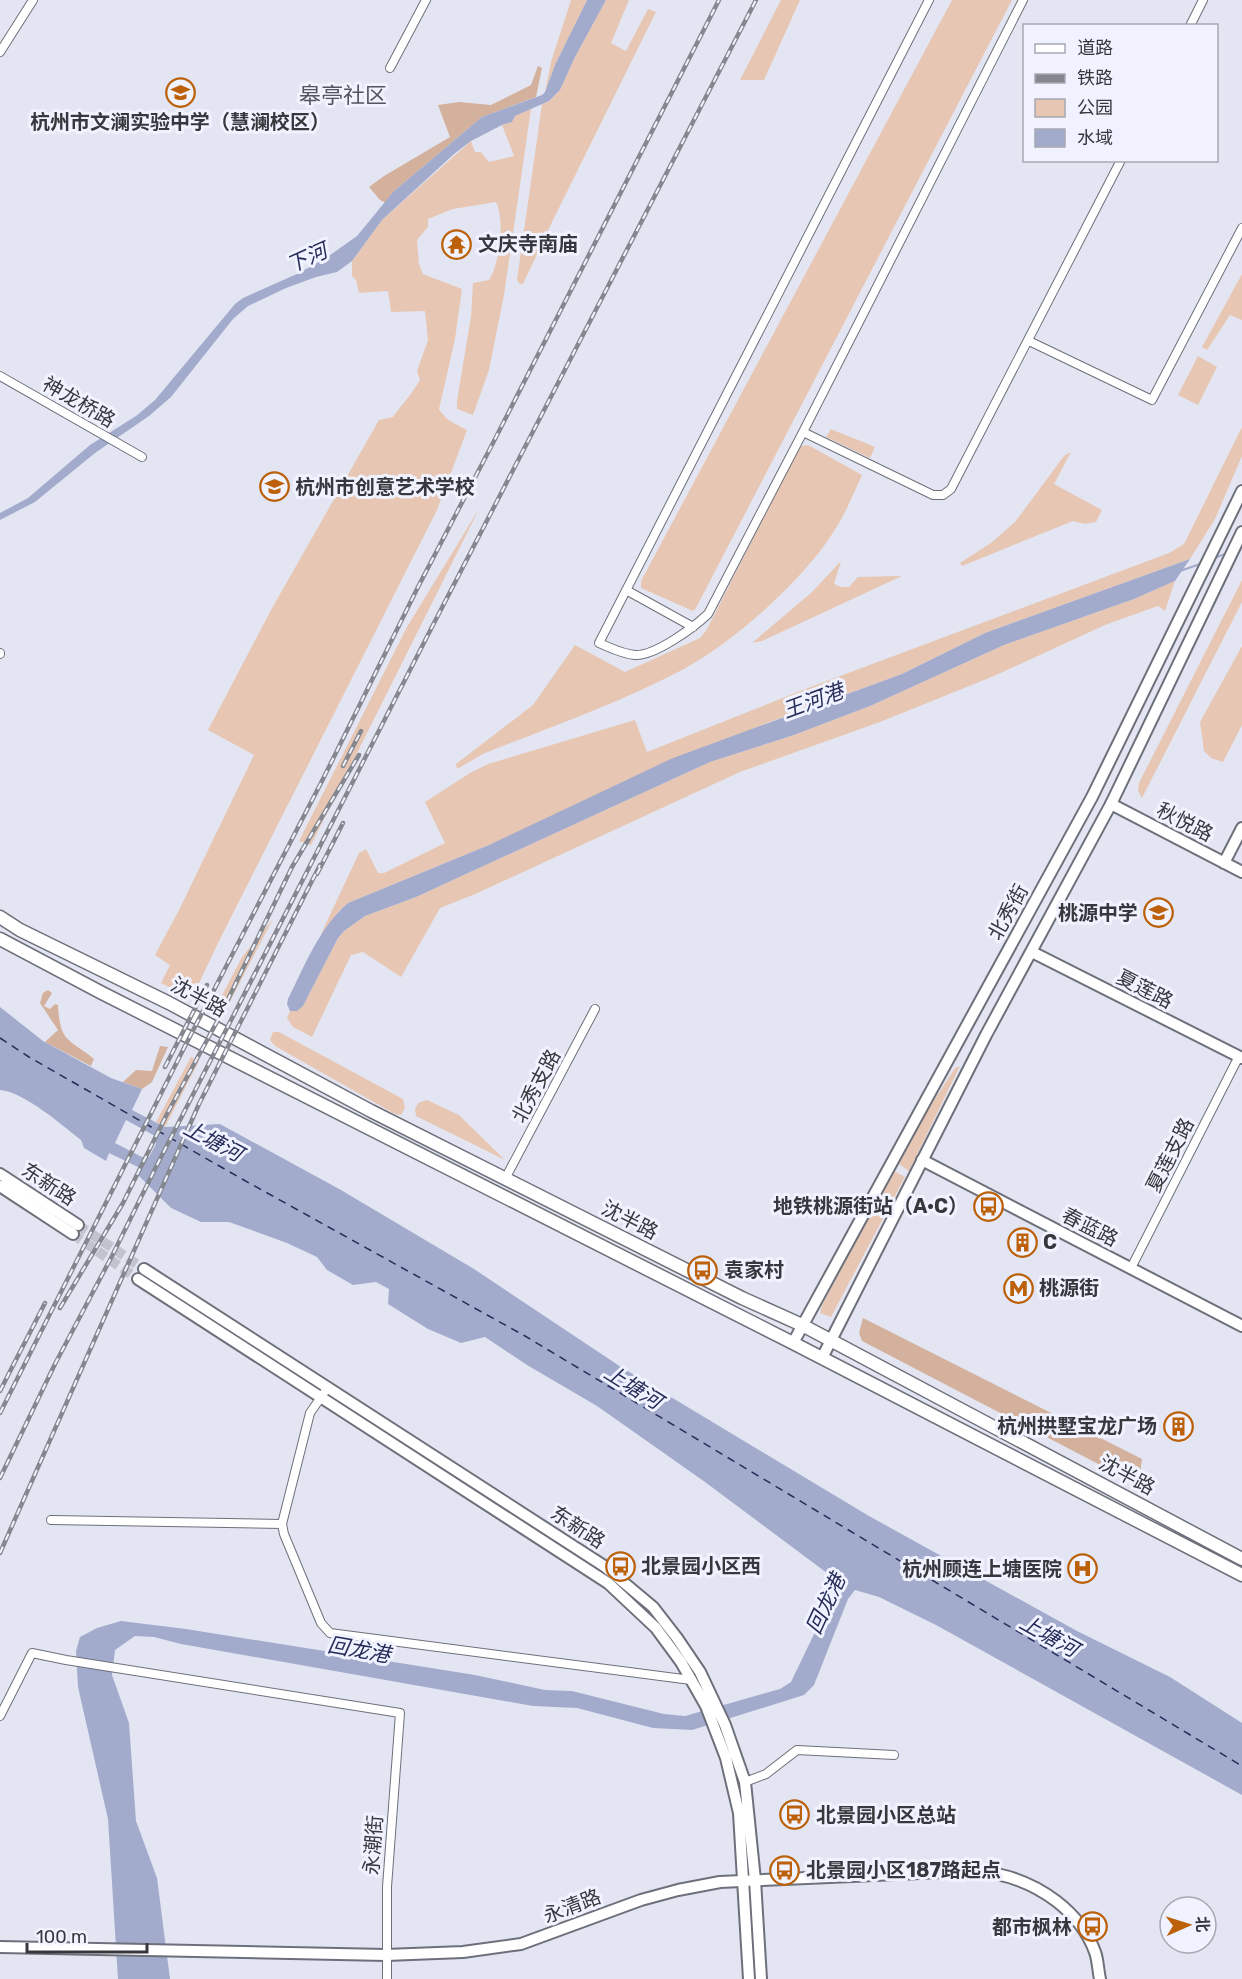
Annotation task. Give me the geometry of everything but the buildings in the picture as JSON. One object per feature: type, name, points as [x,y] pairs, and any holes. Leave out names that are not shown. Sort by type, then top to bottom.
[{"type":"main road","name":"北秀街","points":[[793,1343],[1092,797],[1242,491]]},
{"type":"main road","name":"北秀街","points":[[822,1358],[922,1160],[1111,804],[1241,535]]},
{"type":"main road","name":"秋悦路","points":[[1111,804],[1242,872]]},
{"type":"main road","points":[[1224,863],[1242,828]]},
{"type":"main road","name":"沈半路","points":[[0,917],[20,930],[169,1003],[371,1111],[732,1293],[802,1325],[830,1342],[1242,1559]]},
{"type":"main road","name":"沈半路","points":[[0,939],[793,1343],[1242,1575]]},
{"type":"main road","name":"夏莲路","points":[[1032,952],[1240,1057]]},
{"type":"main road","name":"春蓝路","points":[[922,1160],[1242,1326]]},
{"type":"main road","name":"东新路","points":[[0,1174],[75,1229],[0,1186]]},
{"type":"main road","name":"东新路","points":[[141,1274],[595,1560],[653,1607],[700,1672],[710,1704],[745,1782],[750,1880],[749,1979]]},
{"type":"main road","name":"东新路","points":[[325,1392],[608,1583],[656,1628],[710,1704]]},
{"type":"main road","name":"东新路","points":[[720,1726],[734,1785],[750,1880],[761,1979]]},
{"type":"main road","name":"永清路","points":[[0,1947],[386,1955],[463,1952],[521,1944],[620,1907],[678,1890],[720,1882],[965,1871],[997,1874],[1039,1889],[1053,1898],[1072,1914],[1084,1932],[1095,1952],[1100,1979]]},
{"type":"street","points":[[0,52],[33,0]]},
{"type":"street","points":[[390,68],[426,0]]},
{"type":"street","points":[[929,0],[599,643],[623,653],[637,655],[654,650],[693,627],[708,614],[1023,0]]},
{"type":"street","points":[[1191,24],[1203,0]]},
{"type":"street","points":[[803,432],[933,495],[943,495],[951,489],[1120,162]]},
{"type":"street","points":[[1029,341],[1152,400],[1240,238],[1242,228]]},
{"type":"street","name":"神龙桥路","points":[[0,375],[142,457]]},
{"type":"street","points":[[626,590],[693,627]]},
{"type":"street","name":"北秀支路","points":[[505,1179],[595,1010]]},
{"type":"street","name":"夏莲支路","points":[[1131,1268],[1240,1057]]},
{"type":"street","points":[[325,1392],[310,1413],[282,1524],[284,1534],[321,1623],[330,1633],[691,1680]]},
{"type":"street","points":[[51,1520],[282,1524]]},
{"type":"street","name":"永潮街","points":[[0,1716],[32,1653],[400,1713],[388,1876],[387,1979]]},
{"type":"street","points":[[745,1782],[766,1774],[797,1750],[894,1755]]},
{"type":"green space","points":[[571,0],[587,0],[555,65],[545,92],[551,62]]},
{"type":"green space","points":[[606,0],[629,0],[611,43],[626,51],[648,9],[656,12],[523,284],[520,284],[517,280],[542,104],[549,101],[560,90]]},
{"type":"green space","points":[[781,0],[800,0],[764,80],[740,80]]},
{"type":"green space","points":[[952,0],[1012,0],[696,608],[693,611],[641,588],[641,581]]},
{"type":"green space","points":[[531,109],[504,295],[489,370],[473,415],[457,409],[457,401],[471,316],[473,283],[489,280],[498,253],[501,230],[496,202],[453,209],[428,219],[428,227],[417,240],[419,264],[423,274],[462,289],[455,339],[439,409],[448,419],[467,430],[437,510],[193,996],[186,996],[161,983],[170,965],[155,955],[254,755],[208,730],[271,610],[379,420],[393,417],[420,380],[417,371],[428,340],[425,311],[391,312],[388,291],[359,293],[356,280],[352,276],[352,261],[382,220],[471,141],[475,152],[481,152],[489,162],[514,156],[502,125],[512,122],[514,116]]},
{"type":"green space","points":[[1242,274],[1242,320],[1230,315],[1207,350],[1202,347]]},
{"type":"green space","points":[[1198,356],[1217,367],[1198,405],[1178,395]]},
{"type":"green space","points":[[1242,427],[1242,456],[1215,519],[1190,559],[985,633],[902,674],[767,723],[489,845],[348,903],[321,934],[359,853],[366,849],[378,873],[384,873],[445,843],[425,802],[488,764],[635,720],[647,752],[808,688],[1169,553],[1184,544]]},
{"type":"green space","points":[[831,429],[875,447],[870,458],[826,437]]},
{"type":"green space","points":[[808,445],[862,475],[843,516],[823,547],[768,607],[725,642],[684,669],[610,704],[483,754],[457,769],[456,764],[533,705],[575,645],[625,672],[700,638],[707,629],[798,450]]},
{"type":"green space","points":[[1071,452],[1054,484],[1102,510],[1096,522],[1085,524],[1073,521],[962,566],[960,563],[991,543],[1015,522],[1064,456]]},
{"type":"green space","points":[[479,509],[311,845],[299,841],[407,627]]},
{"type":"green space","points":[[841,561],[834,584],[841,587],[849,587],[858,577],[902,576],[762,641],[752,643],[812,592]]},
{"type":"green space","points":[[1242,580],[1242,602],[1142,798],[1138,791],[1139,783]]},
{"type":"green space","points":[[1175,581],[1165,611],[1158,606],[1105,625],[994,676],[880,722],[740,772],[440,908],[401,977],[363,952],[351,955],[312,1037],[293,1027],[287,1018],[290,1011],[297,1011],[303,1006],[338,938],[365,916],[416,897],[710,762],[794,735],[870,706],[1004,645],[1134,599]]},
{"type":"green space","points":[[1242,646],[1242,725],[1223,762],[1211,758],[1204,751],[1200,722]]},
{"type":"green space","points":[[273,919],[224,1013],[216,1007],[242,957]]},
{"type":"green space","points":[[273,1032],[279,1032],[403,1099],[405,1108],[401,1115],[395,1114],[275,1046],[270,1040]]},
{"type":"green space","points":[[191,1057],[199,1061],[165,1127],[156,1122]]},
{"type":"green space","points":[[960,1066],[909,1171],[899,1164],[931,1105],[955,1068]]},
{"type":"green space","points":[[427,1100],[459,1115],[505,1160],[416,1116],[415,1109],[418,1103]]},
{"type":"green space","points":[[894,1171],[905,1177],[831,1317],[820,1313],[822,1305]]},
{"type":"shaded area","points":[[538,66],[542,68],[536,97],[482,117],[394,191],[386,203],[380,200],[369,187],[450,137],[438,105],[459,102],[491,105],[531,85]]},
{"type":"shaded area","points":[[48,990],[52,993],[44,1006],[50,1009],[55,1004],[58,1005],[64,1034],[67,1039],[94,1059],[91,1066],[45,1042],[58,1030],[40,1003],[43,993]]},
{"type":"shaded area","points":[[160,1046],[168,1047],[152,1082],[142,1089],[123,1082],[136,1070],[152,1071]]},
{"type":"shaded area","points":[[863,1318],[1142,1459],[1140,1474],[1133,1482],[862,1341],[859,1333]]},
{"type":"water","points":[[587,0],[606,0],[560,90],[549,101],[515,116],[512,122],[471,141],[454,154],[382,220],[352,261],[337,272],[286,288],[248,306],[233,319],[171,397],[149,416],[95,453],[35,502],[0,520],[0,513],[28,498],[90,445],[136,416],[155,400],[235,304],[326,258],[357,236],[394,191],[482,117],[542,95]]},
{"type":"water","points":[[1190,559],[1175,581],[1134,599],[1004,645],[870,706],[794,735],[710,762],[416,897],[365,916],[338,938],[303,1006],[297,1011],[290,1011],[287,1004],[288,999],[314,948],[329,924],[348,903],[489,845],[673,758],[902,674],[985,633]]},
{"type":"water","name":"上塘河","points":[[0,1007],[43,1041],[111,1078],[142,1089],[132,1110],[165,1127],[220,1124],[341,1190],[474,1269],[621,1367],[869,1516],[1077,1631],[1170,1677],[1242,1723],[1242,1795],[936,1625],[879,1597],[855,1590],[848,1599],[814,1685],[804,1695],[692,1730],[653,1728],[577,1708],[533,1706],[181,1644],[154,1637],[135,1636],[115,1650],[112,1675],[129,1723],[136,1821],[157,1878],[170,1979],[118,1979],[108,1819],[78,1687],[76,1651],[80,1637],[97,1628],[121,1621],[186,1629],[475,1675],[545,1690],[572,1691],[664,1714],[685,1716],[780,1689],[791,1682],[839,1582],[705,1482],[597,1406],[527,1365],[485,1337],[461,1343],[428,1329],[388,1304],[389,1289],[376,1282],[353,1285],[327,1270],[317,1257],[287,1243],[229,1222],[201,1222],[171,1208],[139,1176],[138,1167],[109,1153],[106,1161],[84,1148],[81,1140],[42,1110],[10,1092],[0,1090]],"holes":[[[126,1120],[155,1136],[156,1144],[149,1157],[142,1157],[115,1143]]]},
{"type":"waterway","name":"王河港","points":[[1214,558],[1228,553]]},
{"type":"waterway","name":"王河港","points":[[1180,571],[1203,563]]},
{"type":"ferry route","points":[[0,1038],[29,1057],[242,1179],[525,1336],[1242,1766]]},
{"type":"tunnel","points":[[78,1225],[144,1269]]},
{"type":"tunnel","points":[[73,1234],[138,1279]]},
{"type":"railway","points":[[0,1413],[323,779],[418,587],[719,0]]},
{"type":"railway","points":[[0,1478],[55,1364],[756,0]]},
{"type":"railway","points":[[343,766],[361,731]]},
{"type":"railway","points":[[60,1308],[123,1203],[167,1114],[219,1018],[292,867],[359,755]]},
{"type":"railway","points":[[317,874],[343,823]]},
{"type":"railway","points":[[0,1553],[199,1104],[320,865]]},
{"type":"railway","points":[[165,1067],[207,985]]},
{"type":"railway","points":[[0,1391],[45,1303]]},
{"type":"place","name":"杭州市文澜实验中学（慧澜校区）","points":[[180,92]]},
{"type":"place","name":"文庆寺南庙","points":[[457,244]]},
{"type":"place","name":"杭州市创意艺术学校","points":[[274,487]]},
{"type":"place","name":"桃源中学","points":[[1159,913]]},
{"type":"place","name":"地铁桃源街站（A·C）","points":[[989,1206]]},
{"type":"place","name":"C","points":[[1022,1242]]},
{"type":"place","name":"袁家村","points":[[703,1270]]},
{"type":"place","name":"桃源街","points":[[1018,1288]]},
{"type":"place","name":"杭州拱墅宝龙广场","points":[[1178,1426]]},
{"type":"place","name":"北景园小区西","points":[[620,1566]]},
{"type":"place","name":"杭州顾连上塘医院","points":[[1083,1569]]},
{"type":"place","name":"北景园小区总站","points":[[795,1815]]},
{"type":"place","name":"北景园小区187路起点","points":[[785,1870]]},
{"type":"place","name":"都市枫林","points":[[1093,1927]]},
{"type":"district","name":"皋亭社区","points":[[343,95]]},
{"type":"water label","name":"下河","points":[[307,258]]},
{"type":"water label","name":"回龙港","points":[[826,1604]]},
{"type":"water label","name":"回龙港","points":[[359,1650]]}]
